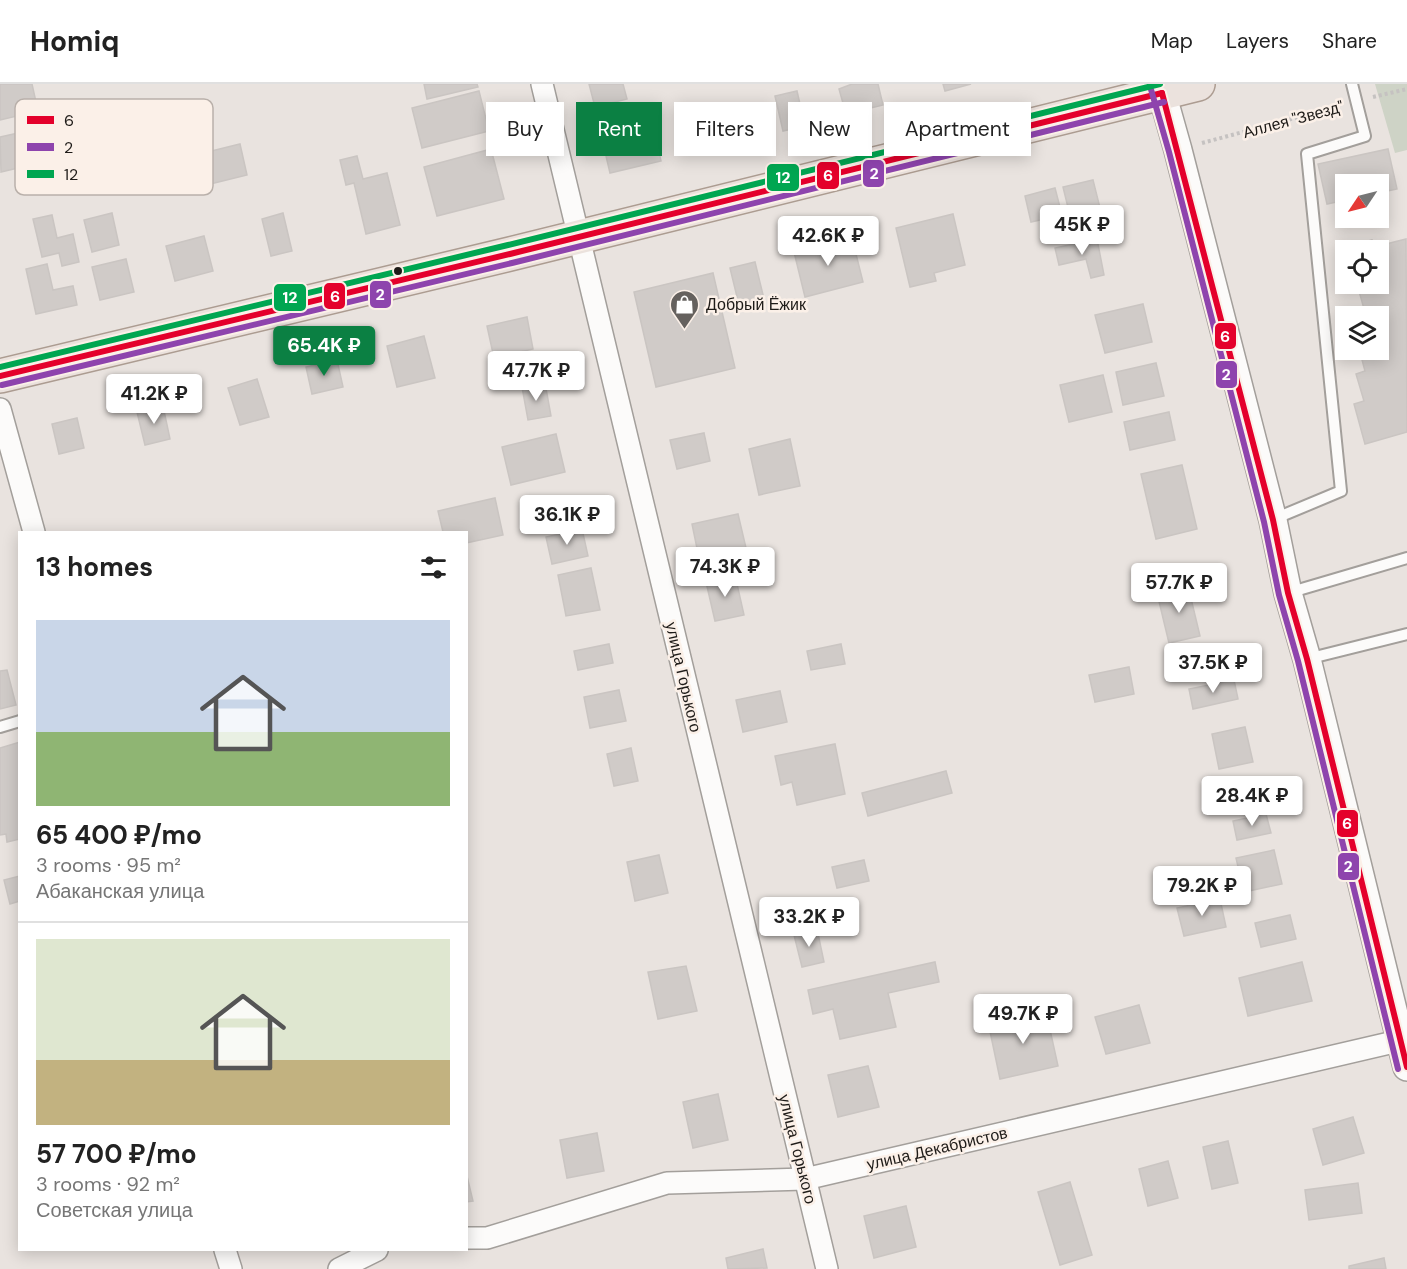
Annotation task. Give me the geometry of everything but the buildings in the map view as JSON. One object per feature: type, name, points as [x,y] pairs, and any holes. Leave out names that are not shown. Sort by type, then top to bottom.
[{"type":"main road","points":[[0,376],[579,237],[1160,88],[1198,84]]},
{"type":"street","name":"улица Горького","points":[[542,84],[827,1269]]},
{"type":"street","points":[[1160,88],[1273,520],[1288,593],[1307,659],[1404,1040],[1407,1067]]},
{"type":"street","points":[[0,409],[34,531]]},
{"type":"street","name":"улица Декабристов","points":[[468,1238],[487,1238],[667,1183],[804,1179],[1404,1040]]},
{"type":"street","points":[[225,1251],[231,1269]]},
{"type":"street","points":[[339,1269],[375,1251]]},
{"type":"lane","points":[[1273,520],[1341,491],[1307,154],[1365,136],[1353,84]]},
{"type":"lane","points":[[1288,593],[1407,558]]},
{"type":"lane","points":[[1307,659],[1407,634]]},
{"type":"lane","points":[[0,727],[18,722]]},
{"type":"path","name":"Аллея \"Звезд\"","points":[[1178,150],[1407,89]]},
{"type":"shaded area","points":[[1375,84],[1407,84],[1407,150],[1395,153]]},
{"type":"transit line","name":"12","points":[[0,367],[508,245],[1160,84]]},
{"type":"transit line","name":"2","points":[[1150,86],[1264,522],[1279,595],[1298,661],[1398,1069]]},
{"type":"transit line","name":"6","points":[[1162,93],[1273,520],[1288,593],[1307,659],[1407,1067]]},
{"type":"transit line","name":"6","points":[[0,376],[510,254],[1162,93]]},
{"type":"transit line","name":"2","points":[[2,385],[512,263],[1164,102]]},
{"type":"place","name":"Добрый Ёжик","points":[[685,330]]}]
